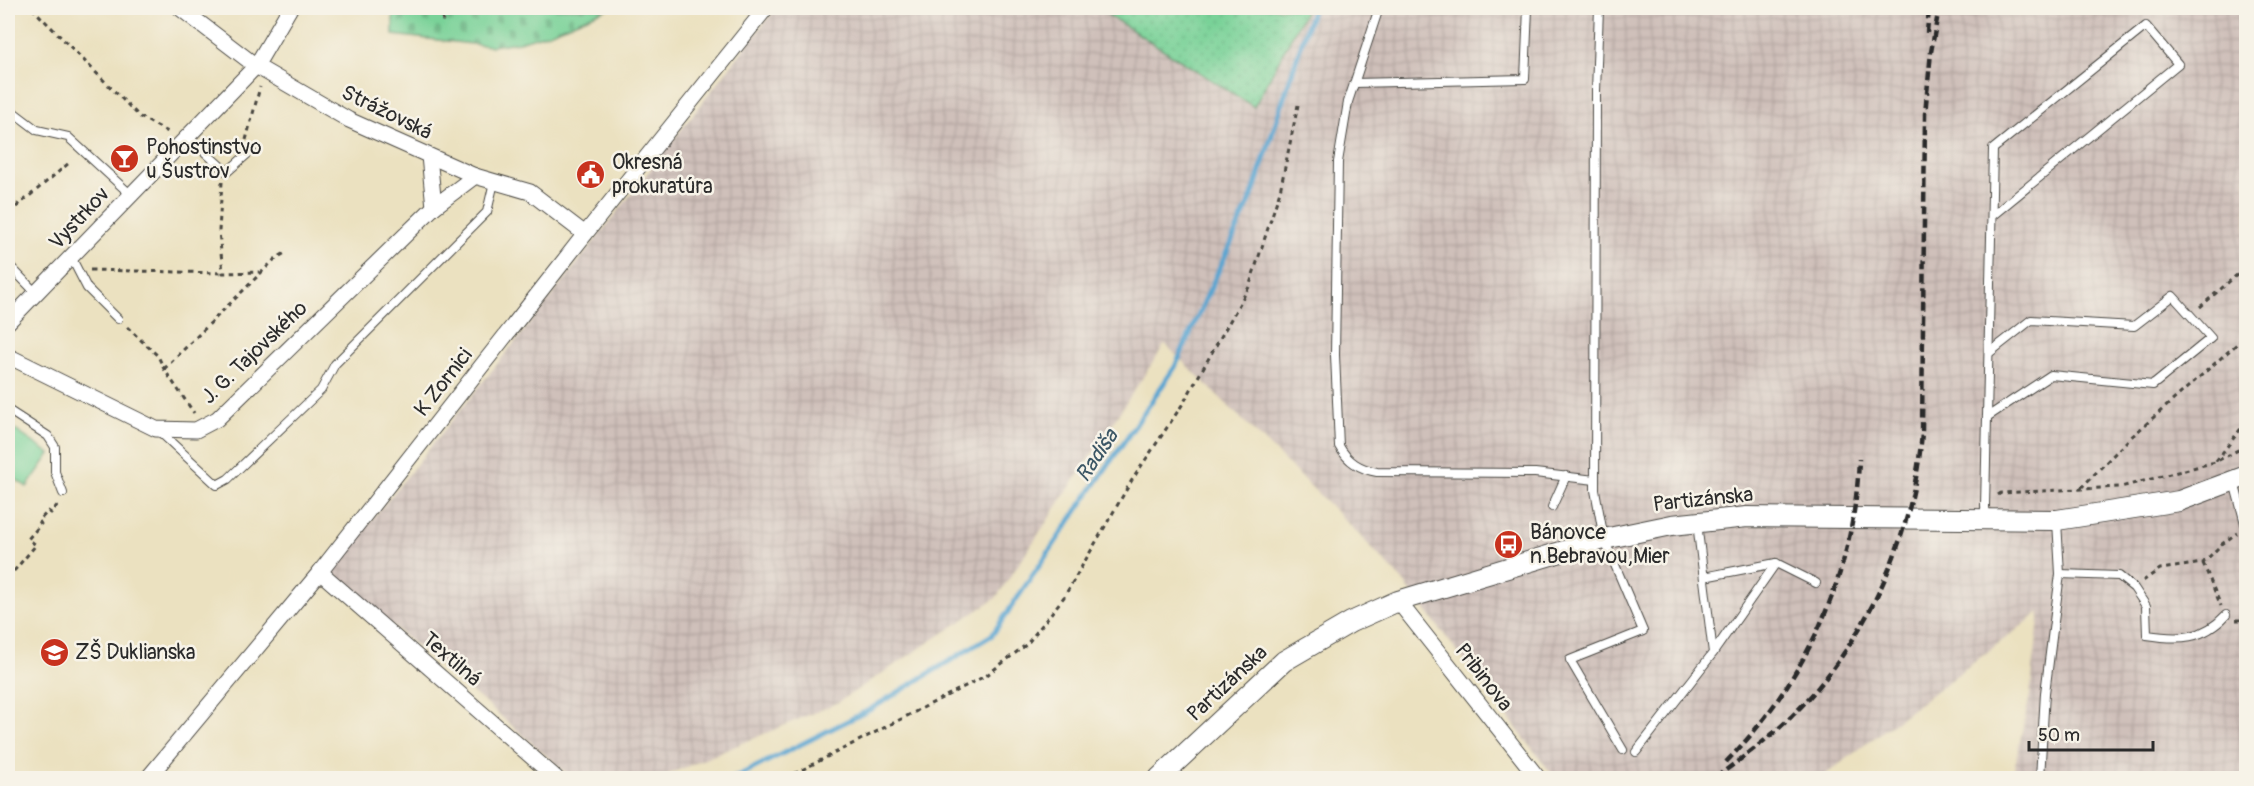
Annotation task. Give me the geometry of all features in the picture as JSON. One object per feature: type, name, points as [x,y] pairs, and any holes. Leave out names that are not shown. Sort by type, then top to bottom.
[{"type":"street","name":"Strážovská","points":[[180,8],[256,66],[349,120],[476,176],[530,192],[585,234]]},
{"type":"street","name":"Vystrkov","points":[[8,322],[256,66],[290,8]]},
{"type":"street","name":"K Zornici","points":[[148,778],[320,572],[766,8]]},
{"type":"street","points":[[429,156],[434,207]]},
{"type":"street","name":"J. G. Tajovského","points":[[8,356],[156,429],[196,430],[217,419],[434,207],[476,176]]},
{"type":"street","name":"Partizánska","points":[[1159,778],[1284,662],[1352,622],[1398,601],[1604,539],[1697,521],[1747,517],[1986,513],[2057,520],[2179,501],[2240,478]]},
{"type":"street","name":"Textilná","points":[[320,572],[556,778]]},
{"type":"street","name":"Pribinova","points":[[1398,601],[1538,778]]},
{"type":"lane","points":[[1379,8],[1348,102],[1338,162],[1335,355],[1339,446],[1345,457],[1360,467],[1377,472],[1535,473],[1595,480]]},
{"type":"lane","points":[[1355,83],[1525,79],[1528,8]]},
{"type":"lane","points":[[1599,8],[1596,91],[1595,480],[1604,539],[1643,631],[1570,660],[1623,750]]},
{"type":"lane","points":[[1986,513],[1993,148],[2146,26],[2178,64],[1992,216]]},
{"type":"lane","points":[[12,111],[36,130],[68,137],[130,194]]},
{"type":"lane","points":[[188,137],[226,172],[252,150]]},
{"type":"lane","points":[[156,429],[217,485],[228,479],[321,390],[335,364],[487,212],[494,182]]},
{"type":"lane","points":[[71,257],[87,288],[118,319]]},
{"type":"lane","points":[[8,264],[36,293]]},
{"type":"lane","points":[[1987,417],[2051,375],[2153,385],[2211,338],[2173,296],[2134,326],[2031,320],[1989,353]]},
{"type":"lane","points":[[8,410],[48,436],[56,447],[55,472],[63,493]]},
{"type":"lane","points":[[1552,507],[1566,476]]},
{"type":"lane","points":[[2240,478],[2244,530]]},
{"type":"lane","points":[[2040,778],[2045,693],[2060,574],[2057,520]]},
{"type":"lane","points":[[1697,521],[1713,653]]},
{"type":"lane","points":[[1704,577],[1776,563],[1816,583]]},
{"type":"lane","points":[[1636,752],[1713,653],[1776,563]]},
{"type":"lane","points":[[2060,574],[2119,576],[2134,588],[2146,606],[2147,635],[2171,639],[2196,636],[2216,625],[2226,615]]},
{"type":"path","points":[[32,8],[140,117],[173,135],[188,137]]},
{"type":"path","points":[[442,8],[443,24]]},
{"type":"path","points":[[552,8],[553,16]]},
{"type":"path","points":[[241,159],[260,87]]},
{"type":"path","points":[[786,778],[987,675],[1027,644],[1064,597],[1132,480],[1184,402],[1249,287],[1280,191],[1298,105]]},
{"type":"path","points":[[8,211],[69,163]]},
{"type":"path","points":[[223,168],[219,231],[223,273]]},
{"type":"path","points":[[8,206],[19,204]]},
{"type":"path","points":[[164,369],[262,272],[285,253]]},
{"type":"path","points":[[2190,315],[2247,267]]},
{"type":"path","points":[[88,269],[262,272]]},
{"type":"path","points":[[8,294],[18,288]]},
{"type":"path","points":[[118,319],[158,356],[164,369],[199,420]]},
{"type":"path","points":[[2080,489],[2129,439],[2247,336]]},
{"type":"path","points":[[2215,462],[2247,422]]},
{"type":"path","points":[[1986,513],[2001,493],[2121,487],[2215,462],[2247,446]]},
{"type":"path","points":[[8,578],[36,545],[28,539],[41,524],[39,521],[48,510],[51,513],[61,500],[63,493]]},
{"type":"path","points":[[2134,588],[2160,569],[2203,563],[2228,539],[2244,530]]},
{"type":"path","points":[[2203,563],[2226,615],[2237,620],[2247,620]]},
{"type":"shaded area","points":[[776,8],[1097,8],[1253,107],[1307,8],[2246,8],[2246,778],[2012,778],[2030,695],[2040,612],[1821,778],[1555,778],[1403,581],[1348,523],[1165,344],[996,598],[837,703],[659,778],[572,778],[329,573],[544,306]]},
{"type":"green space","points":[[393,8],[609,8],[549,33],[519,42],[490,46],[393,35]]},
{"type":"green space","points":[[1097,8],[1307,8],[1254,107]]},
{"type":"green space","points":[[8,425],[50,454],[27,487],[8,474]]},
{"type":"waterway","name":"Radiša","points":[[734,778],[869,710],[992,635],[1175,367],[1252,196],[1313,8]]},
{"type":"railway","points":[[1927,33],[1929,8]]},
{"type":"railway","points":[[1715,778],[1763,742],[1790,718],[1817,689],[1841,657],[1863,623],[1881,587],[1908,512],[1917,473],[1922,433],[1925,114],[1931,52],[1939,8]]},
{"type":"railway","points":[[1726,762],[1755,730],[1780,697],[1821,623],[1848,543],[1859,459]]},
{"type":"place","name":"Pohostinstvo u Šustrov","points":[[125,159]]},
{"type":"place","name":"Okresná prokuratúra","points":[[591,174]]},
{"type":"place","name":"Bánovce n.Bebravou,Mier","points":[[1509,544]]},
{"type":"place","name":"ZŠ Duklianska","points":[[54,652]]}]
